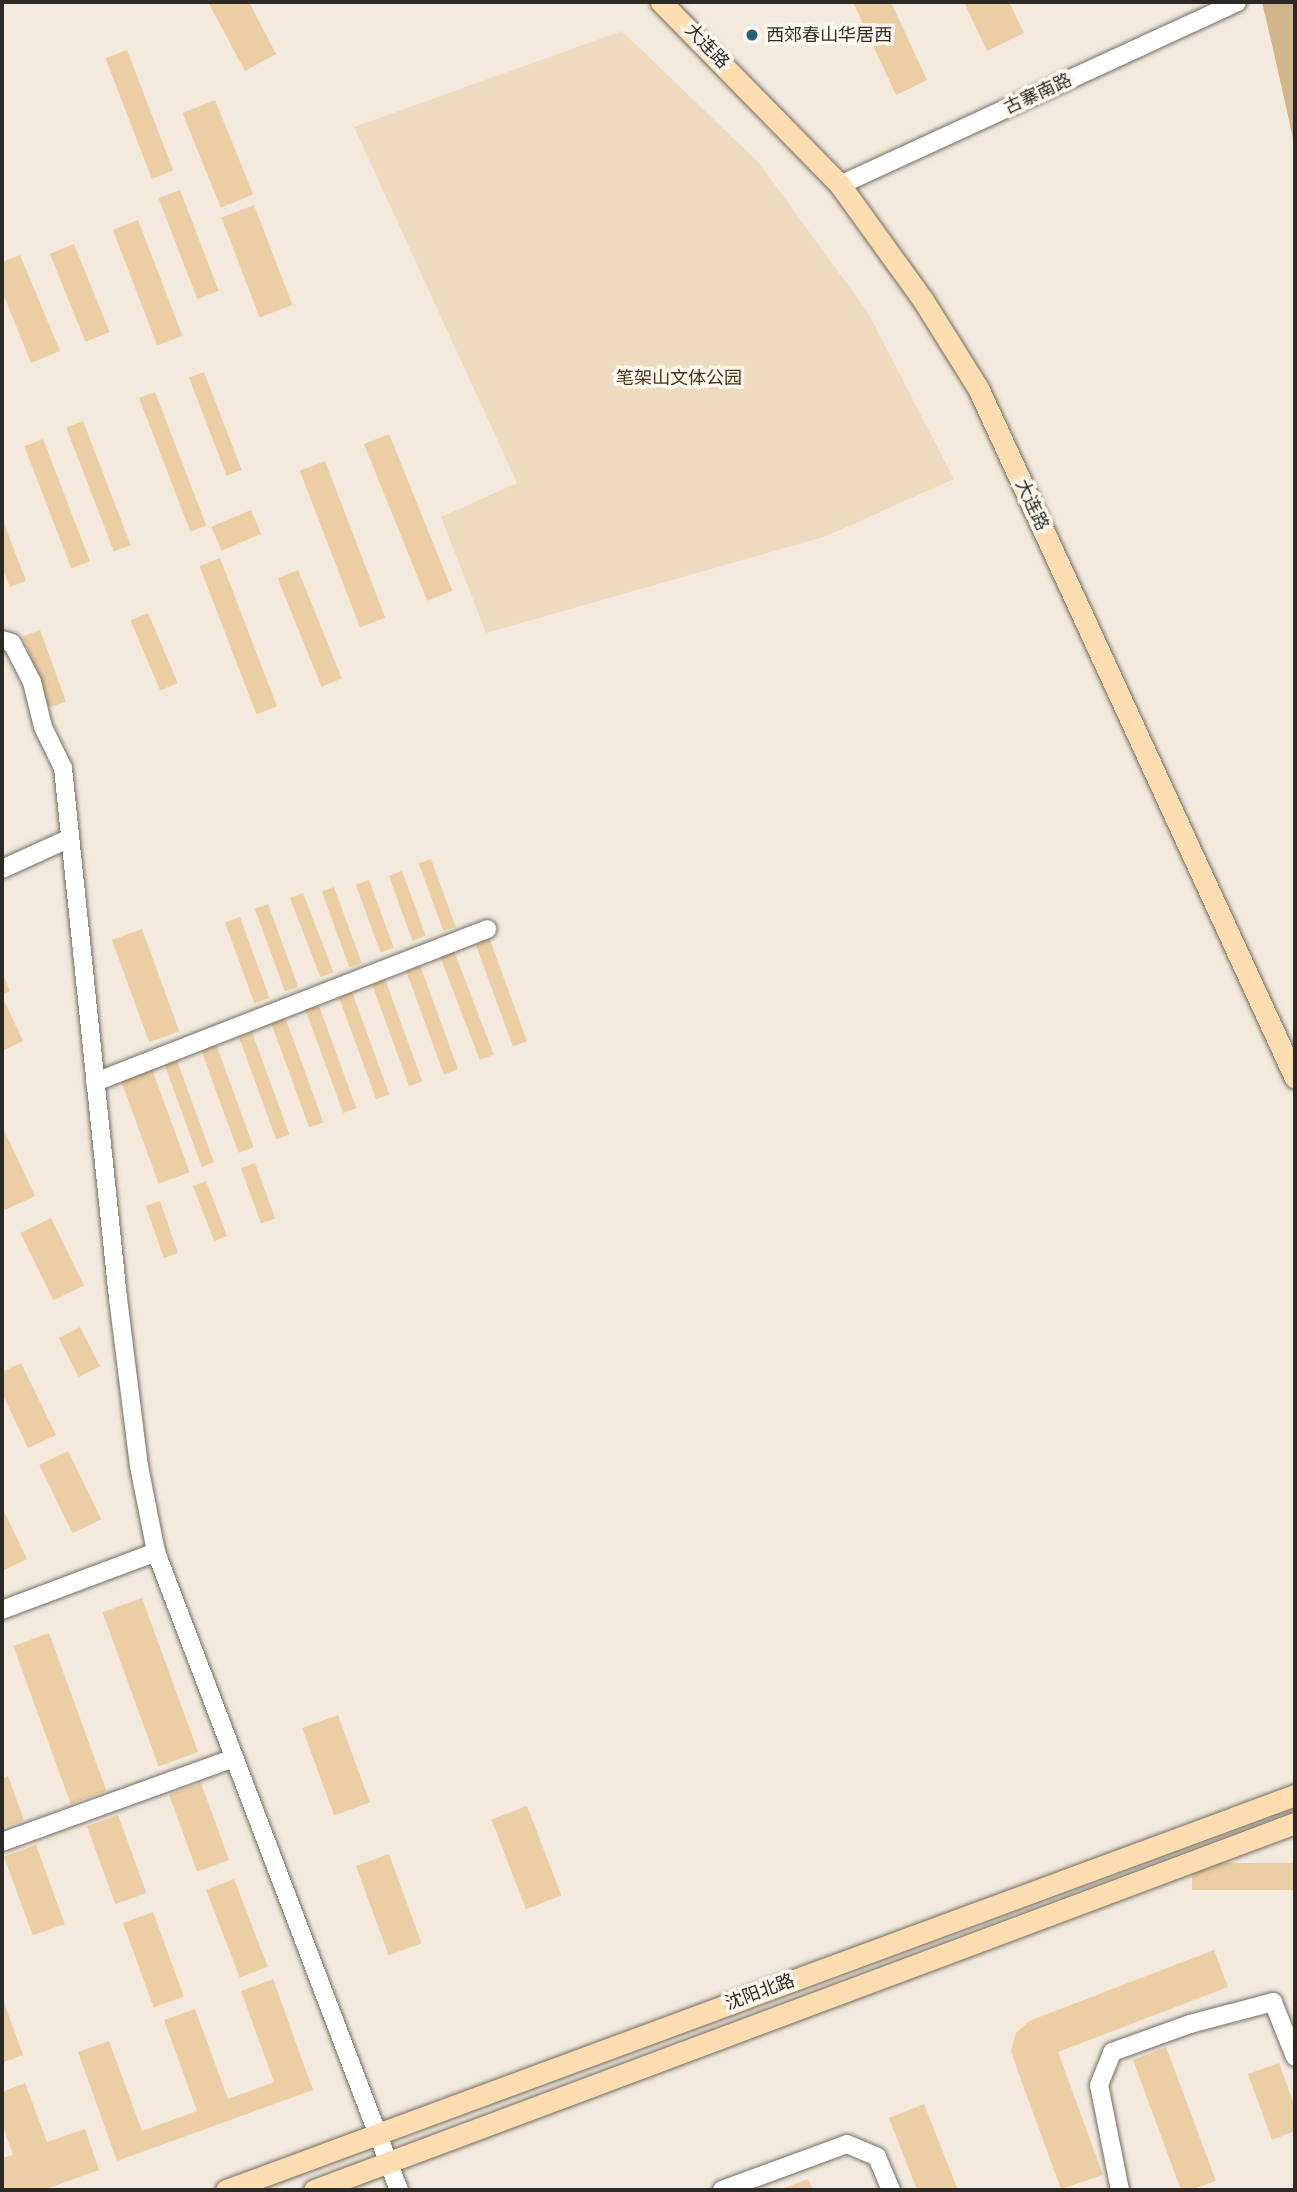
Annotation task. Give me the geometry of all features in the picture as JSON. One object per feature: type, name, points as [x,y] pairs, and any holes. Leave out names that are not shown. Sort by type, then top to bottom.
[{"type":"main road","name":"大连路","points":[[661,2],[840,185],[923,300],[978,388],[1295,1078]]},
{"type":"main road","name":"沈阳北路","points":[[226,2190],[1295,1795]]},
{"type":"main road","name":"沈阳北路","points":[[314,2190],[1295,1824]]},
{"type":"street","name":"古寨南路","points":[[840,185],[1237,2]]},
{"type":"street","points":[[2,640],[12,643],[32,682],[43,727],[63,768],[68,839],[139,1466],[156,1552],[399,2190]]},
{"type":"street","points":[[2,869],[68,839]]},
{"type":"street","points":[[95,1082],[487,929]]},
{"type":"street","points":[[2,1610],[156,1552]]},
{"type":"street","points":[[2,1842],[234,1758]]},
{"type":"street","points":[[1120,2190],[1099,2085],[1112,2052],[1190,2024],[1273,2002],[1295,2057]]},
{"type":"street","points":[[722,2190],[847,2144],[877,2157],[891,2190]]},
{"type":"green space","name":"笔架山文体公园","points":[[622,31],[759,163],[867,311],[954,479],[824,537],[486,633],[441,517],[517,483],[354,127]]},
{"type":"shaded area","points":[[1262,2],[1295,2],[1295,147],[1273,49]]},
{"type":"building","points":[[208,2],[249,2],[276,54],[245,71]]},
{"type":"building","points":[[853,2],[891,2],[927,80],[896,95]]},
{"type":"building","points":[[964,2],[1009,2],[1024,33],[987,51]]},
{"type":"building","points":[[127,50],[173,170],[152,179],[106,58]]},
{"type":"building","points":[[215,100],[253,195],[221,208],[183,113]]},
{"type":"building","points":[[180,190],[219,291],[197,299],[159,198]]},
{"type":"building","points":[[254,205],[292,305],[260,317],[221,218]]},
{"type":"building","points":[[138,220],[182,336],[157,345],[113,230]]},
{"type":"building","points":[[74,244],[110,332],[85,342],[50,254]]},
{"type":"building","points":[[20,255],[60,351],[31,363],[2,291],[2,262]]},
{"type":"building","points":[[204,372],[242,470],[227,476],[189,378]]},
{"type":"building","points":[[155,392],[206,526],[190,532],[139,398]]},
{"type":"building","points":[[83,421],[131,545],[114,552],[66,427]]},
{"type":"building","points":[[389,434],[452,591],[427,601],[364,444]]},
{"type":"building","points":[[43,439],[90,561],[71,568],[24,446]]},
{"type":"building","points":[[325,461],[385,618],[360,628],[300,471]]},
{"type":"building","points":[[251,510],[261,534],[222,551],[211,527]]},
{"type":"building","points":[[2,518],[26,581],[10,587],[2,567]]},
{"type":"building","points":[[220,558],[277,706],[256,714],[199,566]]},
{"type":"building","points":[[298,570],[342,678],[321,687],[278,578]]},
{"type":"building","points":[[148,613],[178,683],[160,690],[131,620]]},
{"type":"building","points":[[40,630],[66,701],[49,708],[23,636]]},
{"type":"building","points":[[431,859],[456,927],[443,931],[419,863]]},
{"type":"building","points":[[402,871],[426,936],[412,941],[389,876]]},
{"type":"building","points":[[369,880],[394,948],[380,952],[356,885]]},
{"type":"building","points":[[334,887],[362,963],[349,968],[322,891]]},
{"type":"building","points":[[303,893],[333,972],[320,977],[290,898]]},
{"type":"building","points":[[268,904],[298,987],[285,991],[255,909]]},
{"type":"building","points":[[240,917],[269,998],[254,1003],[225,922]]},
{"type":"building","points":[[142,929],[179,1031],[149,1042],[112,940]]},
{"type":"building","points":[[489,937],[527,1041],[513,1046],[475,942]]},
{"type":"building","points":[[454,951],[494,1055],[480,1060],[440,956]]},
{"type":"building","points":[[420,965],[458,1069],[444,1074],[406,970]]},
{"type":"building","points":[[2,972],[10,991],[2,995]]},
{"type":"building","points":[[385,979],[422,1081],[409,1086],[372,984]]},
{"type":"building","points":[[352,992],[389,1094],[376,1099],[339,997]]},
{"type":"building","points":[[2,996],[23,1041],[2,1051]]},
{"type":"building","points":[[318,1003],[356,1108],[343,1113],[305,1008]]},
{"type":"building","points":[[285,1017],[323,1122],[309,1127],[271,1022]]},
{"type":"building","points":[[252,1032],[289,1134],[276,1139],[239,1037]]},
{"type":"building","points":[[216,1044],[254,1147],[239,1153],[201,1049]]},
{"type":"building","points":[[176,1058],[214,1162],[202,1167],[164,1062]]},
{"type":"building","points":[[152,1069],[190,1172],[159,1184],[121,1080]]},
{"type":"building","points":[[2,1126],[35,1196],[5,1210],[2,1203]]},
{"type":"building","points":[[255,1163],[275,1218],[261,1224],[241,1168]]},
{"type":"building","points":[[206,1181],[227,1236],[214,1241],[193,1186]]},
{"type":"building","points":[[160,1201],[178,1253],[164,1258],[146,1206]]},
{"type":"building","points":[[51,1218],[84,1285],[53,1300],[20,1233]]},
{"type":"building","points":[[80,1327],[100,1366],[79,1377],[59,1338]]},
{"type":"building","points":[[21,1363],[56,1435],[28,1448],[2,1393],[2,1372]]},
{"type":"building","points":[[68,1451],[101,1519],[73,1533],[39,1465]]},
{"type":"building","points":[[2,1507],[27,1559],[2,1571]]},
{"type":"building","points":[[142,1598],[198,1752],[159,1766],[103,1612]]},
{"type":"building","points":[[49,1633],[106,1791],[71,1804],[13,1646]]},
{"type":"building","points":[[338,1715],[370,1802],[334,1815],[302,1728]]},
{"type":"building","points":[[8,1776],[24,1820],[2,1828],[2,1778]]},
{"type":"building","points":[[201,1783],[229,1860],[197,1872],[169,1795]]},
{"type":"building","points":[[527,1806],[561,1896],[526,1909],[492,1820]]},
{"type":"building","points":[[118,1815],[146,1893],[115,1904],[87,1826]]},
{"type":"building","points":[[36,1845],[65,1924],[33,1936],[4,1857]]},
{"type":"building","points":[[389,1854],[421,1943],[389,1955],[356,1866]]},
{"type":"building","points":[[1192,1863],[1295,1863],[1295,1890],[1192,1890]]},
{"type":"building","points":[[234,1879],[268,1967],[240,1978],[206,1890]]},
{"type":"building","points":[[153,1912],[184,1997],[154,2008],[123,1923]]},
{"type":"building","points":[[1214,1950],[1228,1987],[1058,2052],[1103,2175],[1061,2189],[1011,2050],[1016,2033],[1029,2021]]},
{"type":"building","points":[[273,1979],[313,2090],[117,2161],[78,2052],[109,2041],[142,2131],[197,2111],[164,2020],[195,2009],[228,2099],[274,2082],[241,1991]]},
{"type":"building","points":[[2,1997],[23,2055],[2,2063]]},
{"type":"building","points":[[1166,2047],[1216,2181],[1190,2190],[1181,2190],[1133,2060]]},
{"type":"building","points":[[1279,2063],[1295,2107],[1295,2131],[1272,2140],[1248,2074]]},
{"type":"building","points":[[25,2083],[47,2142],[85,2129],[99,2170],[43,2190],[2,2190],[2,2158],[13,2155],[2,2124],[2,2092]]},
{"type":"building","points":[[924,2104],[958,2190],[917,2190],[889,2118]]},
{"type":"building","points":[[808,2179],[813,2190],[779,2190]]},
{"type":"place","name":"西郊春山华居西","points":[[752,35]]}]
